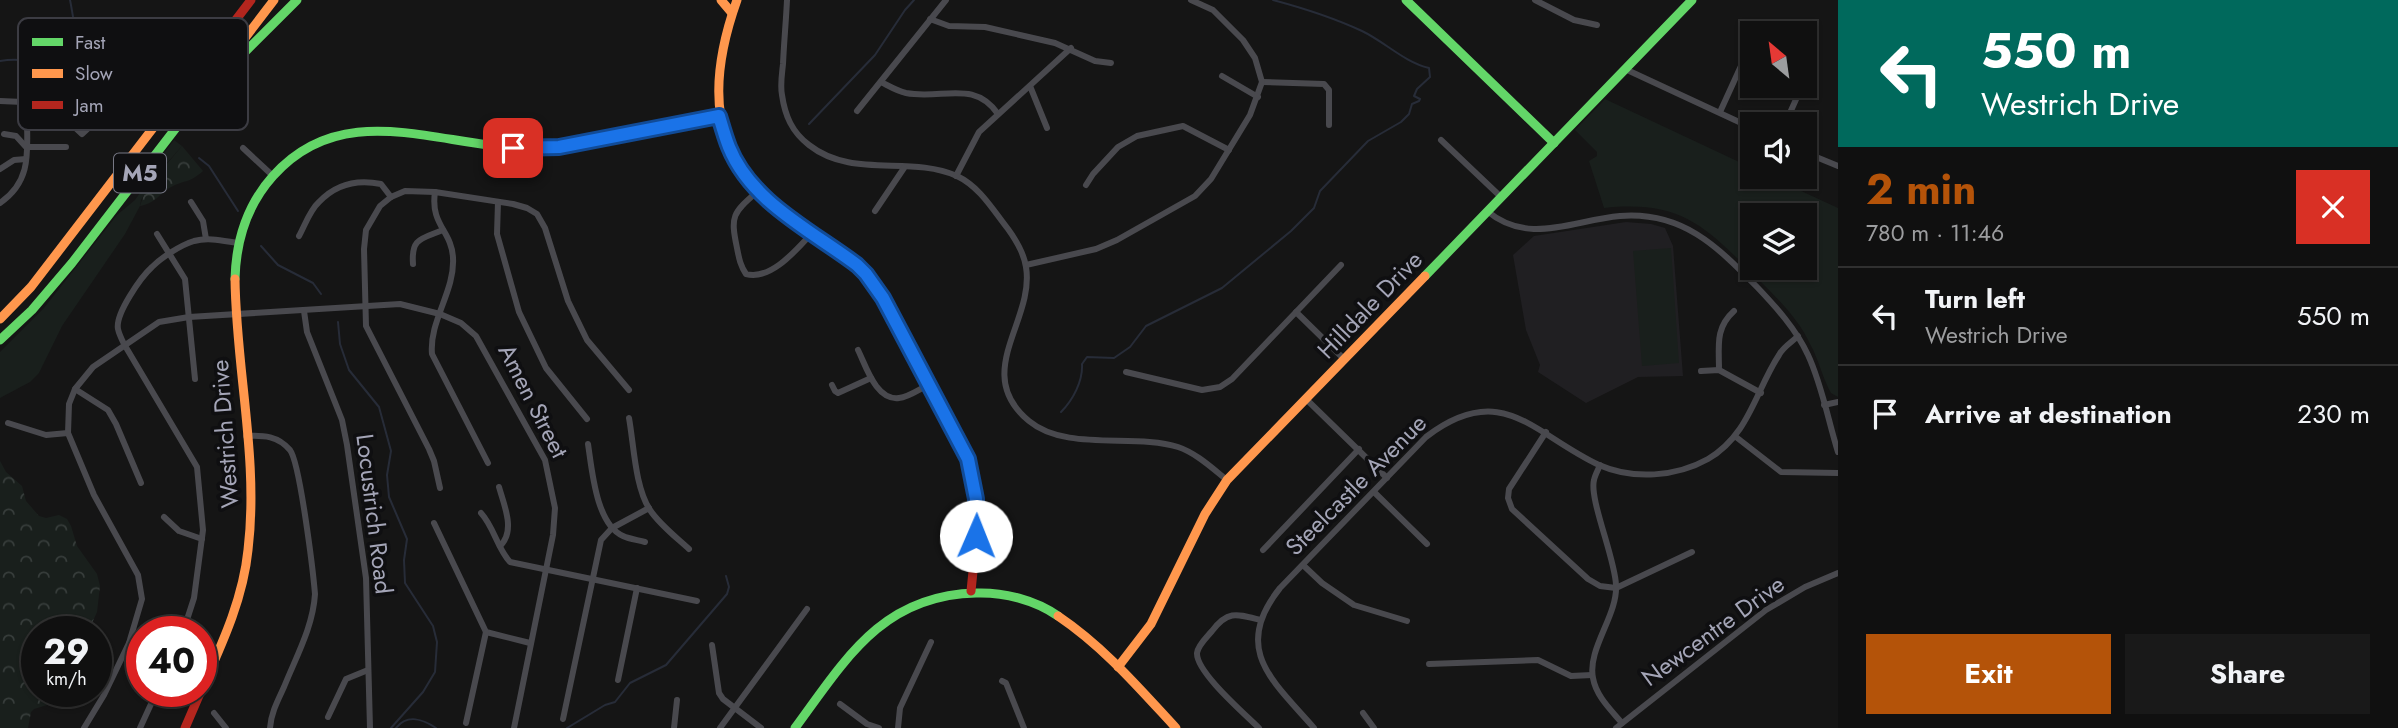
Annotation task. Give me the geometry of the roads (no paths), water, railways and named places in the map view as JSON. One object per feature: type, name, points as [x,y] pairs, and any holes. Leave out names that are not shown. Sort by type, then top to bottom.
[{"type":"street","name":"M5","points":[[237,18],[251,0]]},
{"type":"street","name":"M5","points":[[248,33],[274,0]]},
{"type":"street","points":[[248,49],[297,0]]},
{"type":"street","points":[[721,0],[732,13]]},
{"type":"street","points":[[737,0],[721,47],[717,72],[719,116],[729,148],[758,191],[866,274],[883,298],[930,384],[972,471],[976,512],[971,591]]},
{"type":"street","points":[[787,0],[781,92],[789,122],[795,131],[819,153],[846,163],[934,170],[956,176],[979,192],[1013,237],[1026,265],[1026,288],[1004,367],[1007,390],[1019,411],[1030,422],[1048,433],[1067,438],[1181,448],[1227,480]]},
{"type":"street","points":[[857,111],[946,0]]},
{"type":"street","points":[[1026,265],[1096,249],[1117,240],[1195,196],[1211,179],[1250,115],[1262,82],[1255,58],[1243,40],[1213,10],[1191,0]]},
{"type":"street","points":[[1406,0],[1554,143]]},
{"type":"street","points":[[1535,0],[1574,20],[1597,25]]},
{"type":"street","name":"Hilldale Drive","points":[[1118,667],[1151,625],[1205,513],[1227,480],[1692,0]]},
{"type":"street","points":[[930,19],[949,26],[992,28],[1071,48],[1094,61],[1111,63]]},
{"type":"street","points":[[956,176],[979,132],[1071,48]]},
{"type":"street","points":[[1720,112],[1740,68]]},
{"type":"street","points":[[1625,69],[1740,122]]},
{"type":"street","points":[[1222,76],[1258,97]]},
{"type":"street","points":[[881,82],[906,93],[976,95],[990,103],[998,114]]},
{"type":"street","points":[[1262,82],[1324,84],[1328,90],[1329,124]]},
{"type":"street","points":[[1030,86],[1047,128]]},
{"type":"street","points":[[0,101],[18,101]]},
{"type":"street","name":"Westrich Drive","points":[[217,654],[236,609],[245,571],[250,531],[237,315],[238,243],[251,206],[272,175],[307,148],[352,132],[376,130],[479,145],[537,148],[559,147],[719,116]]},
{"type":"street","points":[[1086,185],[1118,147],[1137,136],[1183,127],[1229,150]]},
{"type":"street","points":[[0,203],[23,180],[26,130]]},
{"type":"street","name":"M5","points":[[0,319],[31,287],[151,130]]},
{"type":"street","name":"M5","points":[[0,341],[32,310],[72,263],[173,130]]},
{"type":"street","points":[[4,134],[16,136],[26,147],[66,146]]},
{"type":"street","points":[[1441,140],[1501,197]]},
{"type":"street","points":[[243,148],[272,175]]},
{"type":"street","points":[[1817,157],[1837,164]]},
{"type":"street","points":[[0,169],[14,160],[26,159]]},
{"type":"street","points":[[875,211],[904,168]]},
{"type":"street","points":[[299,236],[318,202],[348,183],[354,181],[381,184],[391,197]]},
{"type":"street","points":[[440,488],[429,449],[366,326],[366,230],[373,216],[391,197],[413,190],[435,192],[527,208],[537,214],[542,221],[568,301],[587,340],[629,390]]},
{"type":"street","points":[[758,191],[736,213],[732,225],[740,264],[746,274],[754,275],[782,264],[812,233]]},
{"type":"street","points":[[435,192],[434,209],[451,244],[453,259],[452,274],[432,340],[432,354],[488,463]]},
{"type":"street","points":[[191,202],[204,221],[206,239]]},
{"type":"street","points":[[498,202],[497,234],[519,312],[546,368],[587,419]]},
{"type":"street","points":[[1487,211],[1503,223],[1524,229],[1538,230],[1620,216],[1643,216],[1675,223],[1694,231],[1724,253],[1763,294],[1798,337],[1815,370],[1838,452]]},
{"type":"street","points":[[413,264],[412,251],[415,244],[420,239],[443,230]]},
{"type":"street","points":[[157,234],[186,279],[195,379]]},
{"type":"street","points":[[188,616],[194,598],[203,530],[197,467],[124,344],[118,330],[119,317],[150,268],[171,254],[191,242],[206,239],[238,243]]},
{"type":"street","points":[[1126,372],[1202,390],[1220,387],[1232,379],[1341,265]]},
{"type":"street","name":"Amen Street","points":[[75,389],[93,367],[159,322],[189,317],[400,304],[440,314],[461,323],[476,336],[545,460],[550,476],[555,524],[514,728]]},
{"type":"street","name":"Locustrich Road","points":[[304,311],[307,332],[342,420],[347,445],[366,578],[370,728]]},
{"type":"street","points":[[1719,370],[1719,333],[1722,324],[1734,311]]},
{"type":"street","points":[[1296,312],[1344,359]]},
{"type":"street","name":"Steelcastle Avenue","points":[[1260,620],[1267,604],[1303,565],[1426,437],[1440,426],[1467,414],[1507,414],[1533,424],[1600,465],[1633,474],[1663,474],[1697,465],[1736,437],[1761,393],[1778,355],[1798,337]]},
{"type":"street","points":[[858,350],[881,393],[900,398],[930,384]]},
{"type":"street","points":[[1701,371],[1719,370],[1761,393]]},
{"type":"street","points":[[832,385],[838,393],[872,378]]},
{"type":"street","points":[[138,616],[142,600],[141,585],[135,569],[94,495],[68,433],[67,413],[75,389],[108,410],[141,483]]},
{"type":"street","points":[[1306,398],[1387,478]]},
{"type":"street","points":[[1824,405],[1838,402]]},
{"type":"street","points":[[629,418],[641,491],[658,521],[689,549]]},
{"type":"street","points":[[8,423],[46,435],[68,433]]},
{"type":"street","points":[[1546,432],[1509,489],[1509,504],[1588,579],[1600,586],[1616,588],[1692,552]]},
{"type":"street","points":[[246,436],[264,435],[275,438],[293,455],[315,594],[313,615],[272,713],[270,728]]},
{"type":"street","points":[[1736,437],[1780,472],[1838,473]]},
{"type":"street","points":[[588,444],[597,499],[612,528],[622,536],[645,542]]},
{"type":"street","points":[[1263,550],[1359,449]]},
{"type":"street","points":[[1600,465],[1593,481],[1594,494],[1612,555],[1616,588],[1592,675],[1601,697],[1619,726]]},
{"type":"street","points":[[499,487],[508,524],[507,536],[500,546]]},
{"type":"street","points":[[1374,492],[1427,544]]},
{"type":"street","points":[[563,719],[601,540],[612,528],[649,508]]},
{"type":"street","points":[[481,513],[510,562],[697,601]]},
{"type":"street","points":[[164,517],[178,531],[202,540]]},
{"type":"street","points":[[434,523],[486,632],[466,723]]},
{"type":"street","points":[[1303,565],[1322,583],[1354,606],[1407,621]]},
{"type":"street","name":"Newcentre Drive","points":[[1619,726],[1766,610],[1805,587],[1838,572]]},
{"type":"street","points":[[618,680],[637,588]]},
{"type":"street","points":[[795,728],[850,654],[882,623],[922,601],[971,591],[993,592],[1025,599],[1059,614],[1087,635],[1176,728]]},
{"type":"street","points":[[720,728],[807,609]]},
{"type":"street","points":[[1259,728],[1201,669],[1197,653],[1211,632],[1226,617],[1234,614],[1260,620],[1259,650],[1265,666],[1272,679],[1314,728]]},
{"type":"street","points":[[486,632],[530,643]]},
{"type":"street","points":[[898,728],[900,708],[931,642]]},
{"type":"street","points":[[712,645],[719,693],[761,728]]},
{"type":"street","points":[[84,728],[104,695],[126,649]]},
{"type":"street","points":[[1429,664],[1538,660],[1571,676],[1592,675]]},
{"type":"street","points":[[328,717],[346,679],[368,670]]},
{"type":"street","points":[[1002,681],[1006,683],[1024,728]]},
{"type":"street","points":[[674,728],[677,700]]},
{"type":"street","points":[[840,704],[867,724],[879,728]]},
{"type":"street","points":[[140,728],[150,707]]},
{"type":"street","name":"Westrich Drive","points":[[185,728],[194,707]]},
{"type":"street","points":[[1363,712],[1374,728]]},
{"type":"street","points":[[214,713],[226,728]]},
{"type":"waterway","points":[[70,0],[74,18]]},
{"type":"waterway","points":[[809,124],[875,55],[914,0]]},
{"type":"waterway","points":[[1061,412],[1076,390],[1082,364],[1087,357],[1114,358],[1130,347],[1146,326],[1222,288],[1291,231],[1314,208],[1320,191],[1368,141],[1401,122],[1409,114],[1412,104],[1419,101],[1420,99],[1414,96],[1417,89],[1430,77],[1429,68],[1411,61],[1351,26],[1273,0]]},
{"type":"waterway","points":[[0,61],[18,60]]},
{"type":"waterway","points":[[199,158],[209,166],[238,211]]},
{"type":"waterway","points":[[261,246],[278,265],[313,283],[321,294]]},
{"type":"waterway","points":[[338,322],[340,344],[349,370],[379,407],[391,451],[387,475],[389,497],[407,539],[405,583],[433,626],[437,642],[435,672],[423,692],[391,728]]},
{"type":"waterway","points":[[567,728],[605,705],[615,702],[630,683],[666,665],[727,594],[729,587],[726,576]]},
{"type":"waterway","points":[[396,728],[410,719],[426,722],[436,728]]}]
